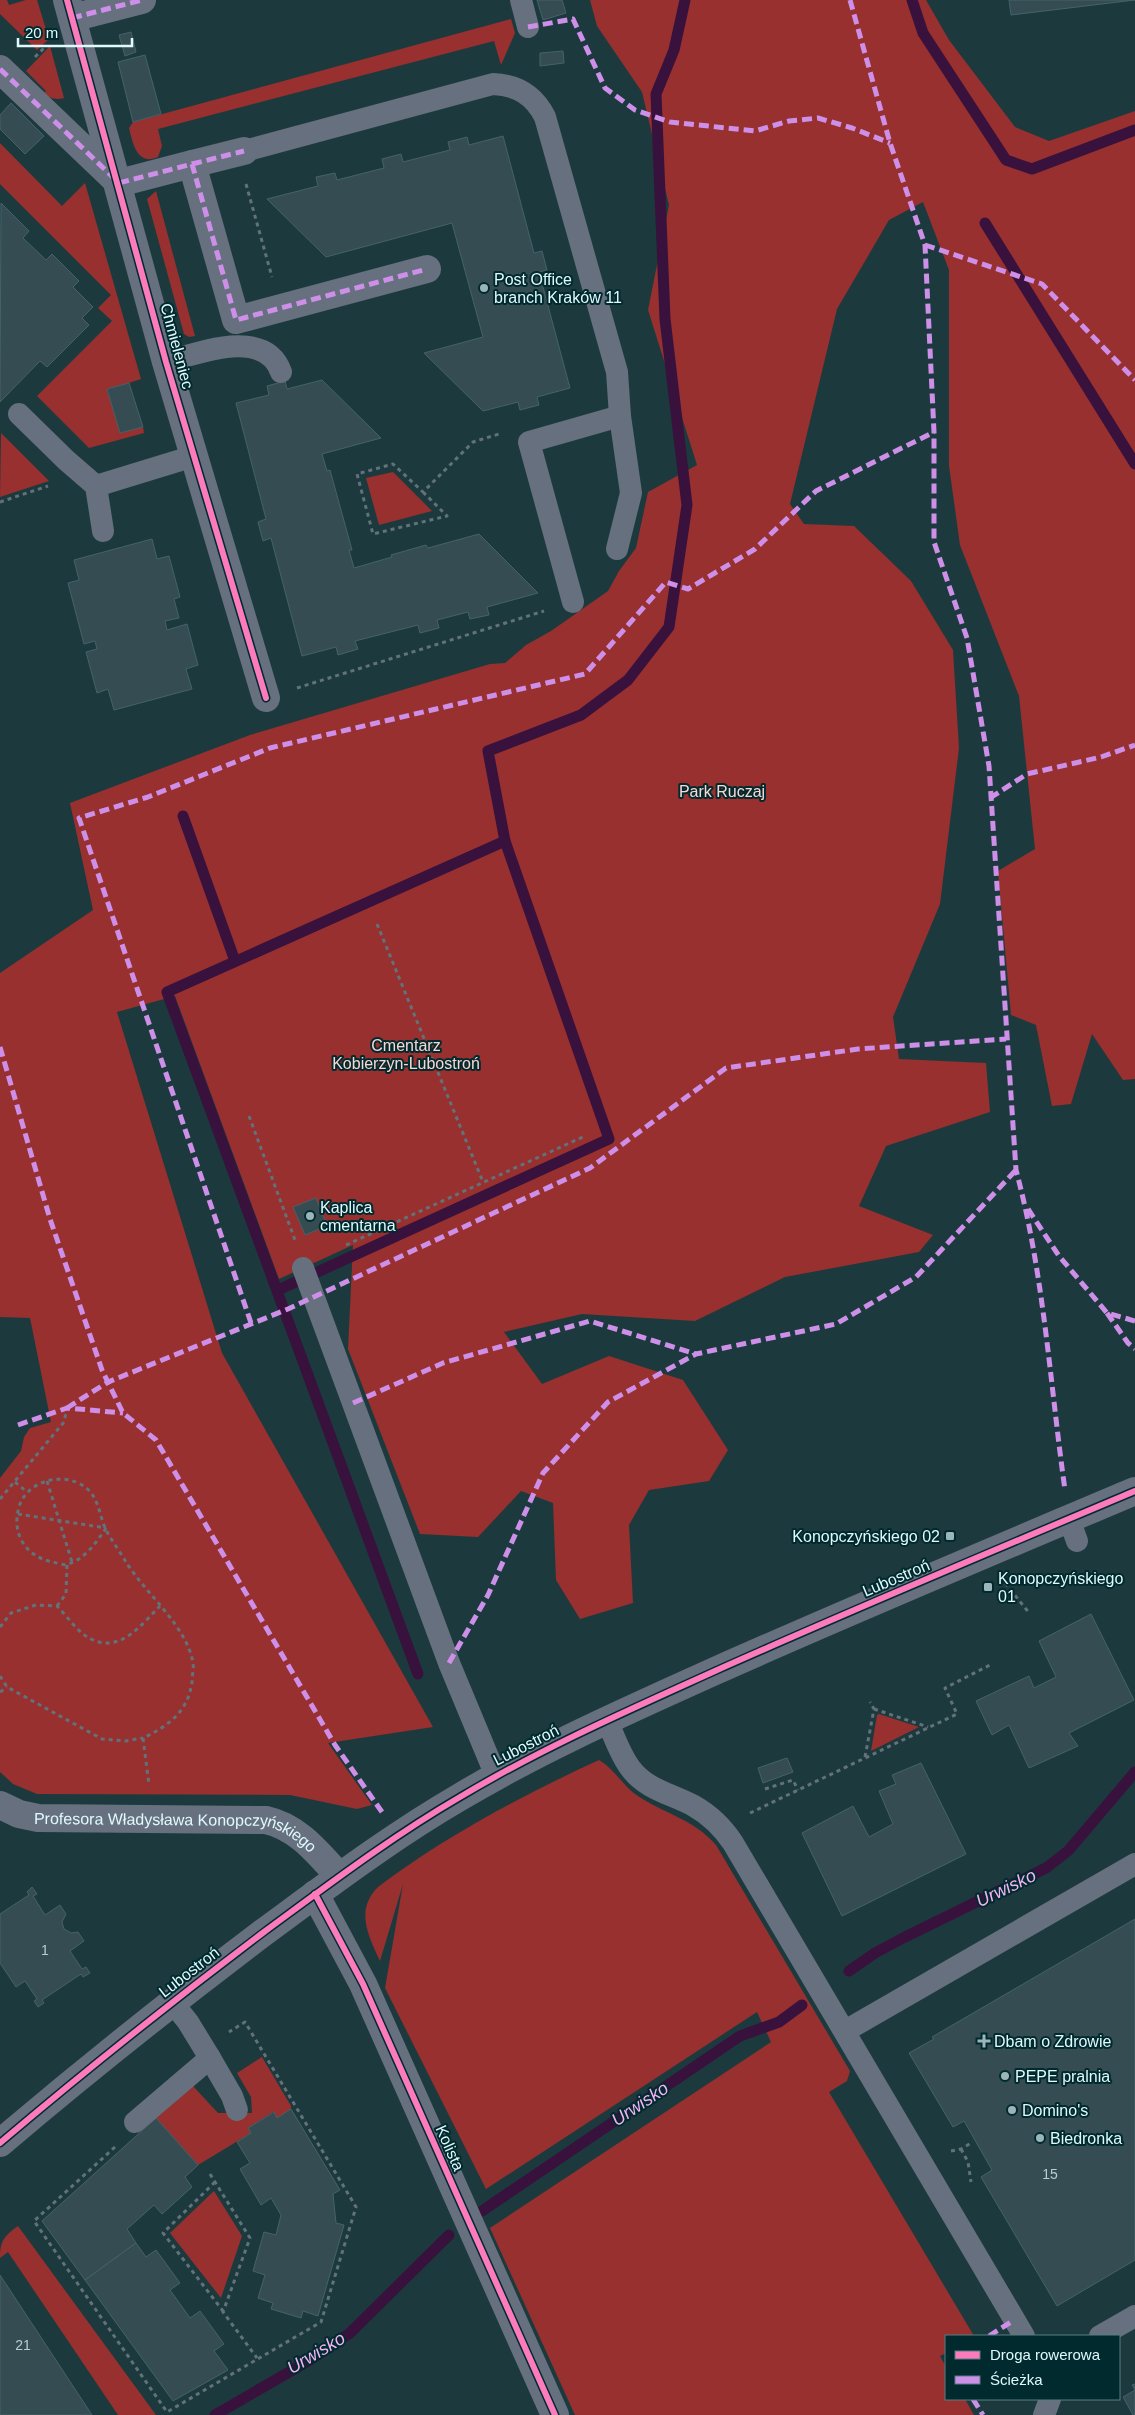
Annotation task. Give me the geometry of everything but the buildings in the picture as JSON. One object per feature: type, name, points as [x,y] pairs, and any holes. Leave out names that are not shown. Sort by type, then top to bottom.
[{"type":"street","name":"Chmieleniec","points":[[142,0],[70,9],[119,183],[166,362],[266,698]]},
{"type":"street","points":[[0,68],[119,183],[244,150]]},
{"type":"street","points":[[192,164],[236,320],[427,269]]},
{"type":"street","name":"Lubostroń","points":[[0,2143],[172,2002],[339,1876],[407,1829],[496,1776],[607,1720],[753,1654],[1073,1530],[1135,1491]]},
{"type":"street","name":"Profesora Władysława Konopczyńskiego","points":[[1,1806],[18,1814],[38,1818],[266,1820],[286,1827],[306,1840],[339,1876]]},
{"type":"street","name":"Kolista","points":[[315,1894],[363,1984],[556,2415]]},
{"type":"lane","points":[[521,0],[528,27]]},
{"type":"lane","points":[[244,150],[482,86],[493,84],[513,86],[529,95],[545,117],[616,372],[631,492],[617,549]]},
{"type":"lane","points":[[166,362],[194,354],[241,345],[267,354],[278,364],[281,372]]},
{"type":"lane","points":[[19,414],[96,486],[103,531]]},
{"type":"lane","points":[[574,602],[529,442],[620,416]]},
{"type":"lane","points":[[96,486],[194,456]]},
{"type":"lane","points":[[300,1257],[449,1663],[496,1776]]},
{"type":"lane","points":[[607,1720],[626,1761],[639,1776],[655,1789],[694,1806],[726,1832],[1023,2335]]},
{"type":"lane","points":[[845,2031],[1135,1864]]},
{"type":"lane","points":[[172,2002],[188,2022],[210,2058],[232,2096],[237,2110]]},
{"type":"lane","points":[[135,2122],[210,2058]]},
{"type":"lane","points":[[1102,2335],[1135,2316]]},
{"type":"lane","points":[[1044,2415],[1050,2400]]},
{"type":"path","points":[[245,180],[274,283]]},
{"type":"path","points":[[423,492],[473,442],[501,434]]},
{"type":"path","points":[[393,464],[423,492],[447,516],[373,534],[357,474],[393,464]]},
{"type":"path","points":[[266,698],[574,602]]},
{"type":"path","points":[[377,924],[483,1182]]},
{"type":"path","points":[[249,1116],[300,1257]]},
{"type":"path","points":[[346,1245],[586,1136]]},
{"type":"path","points":[[0,1499],[64,1422],[67,1408]]},
{"type":"path","points":[[0,1676],[7,1687],[102,1739],[125,1741],[143,1738],[166,1727],[181,1712],[190,1696],[193,1663],[184,1640],[160,1606],[132,1573],[106,1528],[97,1499],[79,1483],[58,1478],[47,1481],[27,1492],[18,1514],[16,1528],[25,1548],[41,1560],[67,1565],[84,1556],[106,1528]]},
{"type":"path","points":[[47,1481],[72,1562]]},
{"type":"path","points":[[15,1482],[27,1492]]},
{"type":"path","points":[[18,1514],[106,1528]]},
{"type":"path","points":[[57,1606],[66,1594],[67,1565]]},
{"type":"path","points":[[999,1576],[1030,1614]]},
{"type":"path","points":[[0,1627],[11,1612],[36,1605],[57,1606],[90,1639],[104,1643],[120,1641],[132,1634],[160,1606]]},
{"type":"path","points":[[748,1814],[957,1714],[945,1688],[990,1665]]},
{"type":"path","points":[[0,1692],[7,1687]]},
{"type":"path","points":[[865,1758],[874,1709],[870,1702]]},
{"type":"path","points":[[874,1709],[928,1728]]},
{"type":"path","points":[[143,1738],[150,1790]]},
{"type":"path","points":[[765,1789],[793,1780],[798,1790]]},
{"type":"path","points":[[135,2122],[134,2130],[34,2221],[167,2412],[321,2322],[356,2207],[245,2022],[219,2039],[210,2058]]},
{"type":"path","points":[[946,2152],[961,2149],[973,2142]]},
{"type":"path","points":[[210,2174],[250,2238],[223,2312]]},
{"type":"path","points":[[215,2182],[163,2233],[257,2358]]},
{"type":"green space","points":[[0,0],[7,0],[9,5],[26,0],[37,0],[49,39],[37,50],[0,14]]},
{"type":"green space","name":"Park Ruczaj","points":[[590,0],[926,0],[949,40],[1015,127],[1049,141],[1135,111],[1135,1079],[1123,1080],[1092,1034],[1071,1104],[1052,1106],[1036,1025],[1011,1015],[998,871],[1035,849],[1019,696],[960,545],[949,466],[949,270],[923,202],[889,220],[837,309],[790,504],[804,524],[854,526],[911,581],[953,650],[959,748],[940,904],[893,1017],[899,1059],[986,1063],[990,1112],[886,1146],[859,1206],[933,1235],[919,1252],[785,1277],[695,1321],[582,1314],[504,1332],[542,1384],[609,1356],[683,1380],[728,1450],[709,1481],[649,1490],[629,1525],[633,1603],[580,1619],[556,1580],[553,1503],[521,1491],[478,1537],[420,1534],[348,1349],[353,1245],[279,1279],[175,996],[117,1012],[222,1353],[433,1727],[328,1743],[372,1805],[357,1809],[290,1795],[37,1794],[13,1784],[0,1772],[0,1478],[21,1451],[24,1437],[30,1428],[51,1422],[30,1318],[0,1317],[0,973],[93,910],[70,803],[250,735],[490,664],[505,663],[526,645],[551,631],[608,591],[619,571],[636,548],[648,492],[697,465],[648,310],[669,205],[642,92],[597,26]]},
{"type":"green space","points":[[511,19],[515,33],[501,65],[494,41],[158,129],[162,146],[158,157],[151,159],[145,159],[141,156],[132,141],[129,128],[133,122]]},
{"type":"green space","points":[[50,46],[64,98],[58,99],[46,95],[44,93],[46,91],[26,71]]},
{"type":"green space","points":[[0,143],[62,206],[85,183],[141,379],[107,390],[120,433],[143,427],[144,433],[89,448],[37,396],[112,321],[98,308],[111,295],[0,184]]},
{"type":"green space","points":[[156,191],[195,336],[189,337],[184,334],[147,199]]},
{"type":"green space","points":[[1,433],[49,481],[0,497]]},
{"type":"green space","points":[[393,472],[432,511],[379,525],[366,478]]},
{"type":"green space","points":[[879,1714],[919,1727],[871,1751],[877,1715]]},
{"type":"green space","points":[[599,1760],[609,1767],[635,1794],[698,1828],[716,1845],[850,2071],[847,2081],[829,2092],[973,2335],[945,2335],[945,2354],[940,2356],[945,2365],[945,2400],[966,2400],[974,2415],[575,2415],[490,2228],[771,2042],[757,2012],[486,2189],[385,1988],[403,1884],[380,1961],[371,1942],[365,1914],[371,1896],[378,1887],[404,1868],[457,1834],[542,1787]]},
{"type":"green space","points":[[262,2057],[291,2109],[277,2118],[273,2112],[248,2128],[251,2133],[198,2165],[156,2118],[193,2086],[218,2113],[252,2113],[251,2097],[237,2073]]},
{"type":"green space","points":[[214,2191],[242,2236],[221,2298],[170,2233]]},
{"type":"green space","points":[[18,2226],[156,2415],[118,2415],[8,2252],[0,2258],[4,2239]]},
{"type":"waterway","points":[[278,1290],[609,1139],[505,841],[488,751],[581,715],[628,680],[669,627],[687,505],[665,319],[656,94],[674,50],[685,0]]},
{"type":"waterway","points":[[912,0],[923,33],[1006,160],[1032,169],[1135,130]]},
{"type":"waterway","points":[[985,223],[1135,464]]},
{"type":"waterway","points":[[183,816],[235,961]]},
{"type":"waterway","points":[[418,1674],[167,992],[505,841]]},
{"type":"waterway","name":"Urwisko","points":[[849,1971],[875,1953],[905,1937],[1046,1868],[1068,1851],[1135,1772]]},
{"type":"waterway","name":"Urwisko","points":[[482,2211],[740,2036],[779,2022],[802,2005]]},
{"type":"waterway","name":"Urwisko","points":[[215,2415],[310,2360],[350,2333],[449,2235]]},
{"type":"marked path","points":[[72,18],[142,0]]},
{"type":"marked path","points":[[850,0],[890,143],[925,245],[934,432],[934,542],[967,638],[989,766],[1016,1170],[1026,1209],[1040,1289],[1065,1490]]},
{"type":"marked path","points":[[528,27],[573,19],[605,88],[635,110],[670,122],[755,131],[789,121],[818,118],[852,128],[890,143]]},
{"type":"marked path","points":[[0,69],[119,183],[192,164],[236,320],[427,269]]},
{"type":"marked path","points":[[192,164],[244,151]]},
{"type":"marked path","points":[[925,245],[1042,284],[1135,380]]},
{"type":"marked path","points":[[251,1323],[79,818],[148,797],[270,748],[585,674],[666,582],[688,589],[755,549],[816,491],[934,432]]},
{"type":"marked path","points":[[990,798],[1027,774],[1101,757],[1135,745]]},
{"type":"marked path","points":[[67,1408],[108,1382],[288,1309],[590,1168],[726,1068],[858,1049],[1006,1039]]},
{"type":"marked path","points":[[0,1047],[50,1219],[102,1370],[123,1413],[156,1440],[335,1745],[382,1812]]},
{"type":"marked path","points":[[449,1663],[488,1595],[543,1473],[608,1402],[696,1354],[836,1324],[916,1277],[1016,1170]]},
{"type":"marked path","points":[[1028,1209],[1059,1256],[1107,1313],[1135,1321]]},
{"type":"marked path","points":[[1107,1313],[1128,1343],[1135,1349]]},
{"type":"marked path","points":[[353,1403],[443,1363],[590,1321],[696,1354]]},
{"type":"marked path","points":[[18,1425],[67,1408],[123,1413]]},
{"type":"marked path","points":[[991,2335],[1014,2320]]},
{"type":"marked path","points":[[974,2400],[983,2415]]},
{"type":"cycle path","points":[[67,0],[166,362],[266,698]]},
{"type":"cycle path","points":[[0,2143],[130,2036],[264,1932],[385,1845],[434,1812],[491,1779],[586,1730],[650,1700],[872,1602],[1135,1491]]},
{"type":"cycle path","points":[[315,1894],[363,1984],[555,2415]]},
{"type":"place","name":"Post Office branch Kraków 11","points":[[484,288]]},
{"type":"place","name":"Kaplica cmentarna","points":[[310,1216]]},
{"type":"place","name":"Konopczyńskiego 02","points":[[950,1536]]},
{"type":"place","name":"Konopczyńskiego 01","points":[[988,1587]]},
{"type":"place","name":"Dbam o Zdrowie","points":[[984,2041]]},
{"type":"place","name":"PEPE pralnia","points":[[1005,2076]]},
{"type":"place","name":"Domino's","points":[[1012,2110]]},
{"type":"place","name":"Biedronka","points":[[1040,2138]]},
{"type":"park label","name":"Cmentarz Kobierzyn-Lubostroń","points":[[406,1054]]}]
